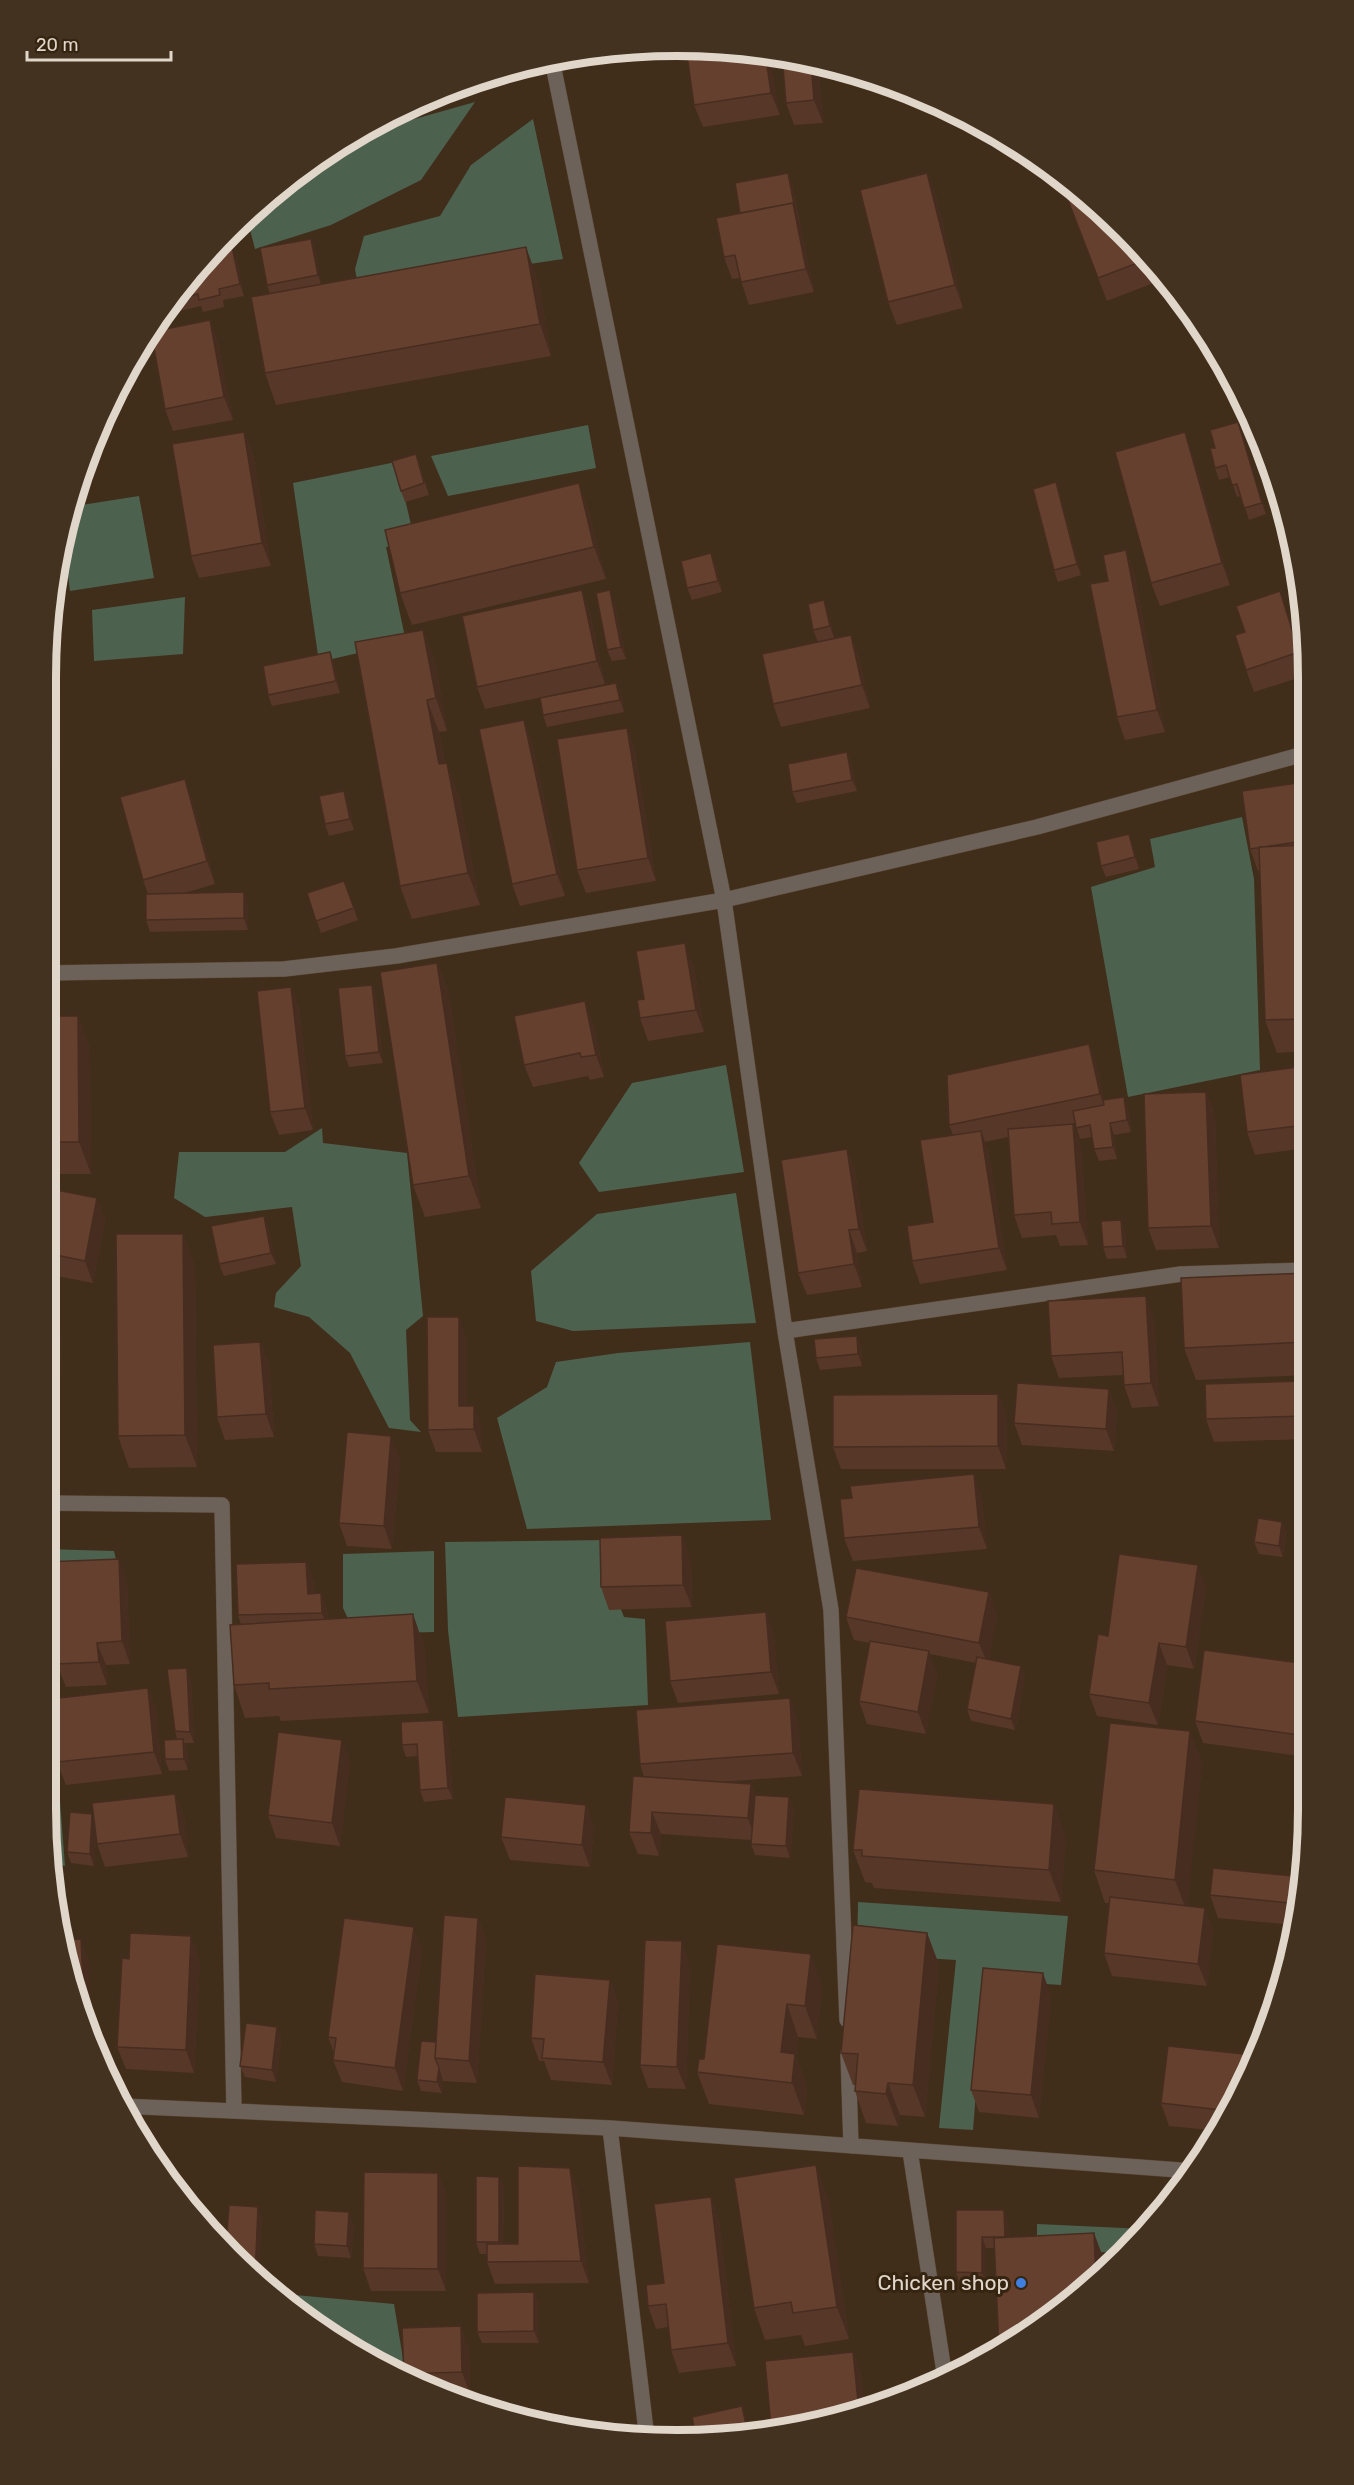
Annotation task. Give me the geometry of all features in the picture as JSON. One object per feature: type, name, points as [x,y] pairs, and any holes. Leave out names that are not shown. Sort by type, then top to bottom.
[{"type":"street","points":[[554,68],[724,900],[785,1331],[831,1610],[851,2146]]},
{"type":"street","points":[[56,973],[296,968],[396,956],[724,900],[1037,827],[1298,756]]},
{"type":"street","points":[[785,1331],[1181,1274],[1298,1270]]},
{"type":"street","points":[[56,1503],[222,1505],[234,2111]]},
{"type":"street","points":[[132,2107],[610,2128],[1182,2169]]},
{"type":"street","points":[[610,2128],[646,2428]]},
{"type":"street","points":[[910,2151],[944,2369]]},
{"type":"green space","points":[[475,102],[421,180],[331,225],[255,249],[249,227],[267,210],[332,160],[391,126]]},
{"type":"green space","points":[[533,119],[563,259],[359,290],[355,269],[364,236],[440,216],[471,165]]},
{"type":"green space","points":[[588,425],[596,468],[448,496],[431,456]]},
{"type":"green space","points":[[396,462],[415,541],[386,547],[406,642],[319,662],[293,483]]},
{"type":"green space","points":[[139,496],[154,578],[70,591],[66,561],[80,505]]},
{"type":"green space","points":[[185,597],[183,654],[94,661],[92,610]]},
{"type":"green space","points":[[1242,817],[1254,879],[1260,1070],[1128,1097],[1091,887],[1155,867],[1150,839]]},
{"type":"green space","points":[[726,1065],[744,1172],[599,1192],[579,1163],[632,1083]]},
{"type":"green space","points":[[322,1128],[323,1143],[407,1153],[423,1316],[406,1330],[410,1420],[421,1432],[389,1428],[350,1353],[309,1317],[274,1307],[276,1293],[301,1266],[292,1207],[205,1217],[174,1198],[179,1152],[285,1152]]},
{"type":"green space","points":[[736,1193],[756,1323],[573,1331],[536,1321],[531,1271],[597,1214]]},
{"type":"green space","points":[[750,1342],[771,1520],[527,1529],[497,1418],[547,1387],[556,1362],[618,1353]]},
{"type":"green space","points":[[1298,1465],[1298,1510],[1295,1508]]},
{"type":"green space","points":[[608,1540],[612,1587],[624,1617],[645,1619],[648,1705],[458,1717],[448,1630],[445,1542]]},
{"type":"green space","points":[[56,1549],[114,1551],[118,1568],[56,1573]]},
{"type":"green space","points":[[434,1551],[434,1632],[355,1634],[343,1608],[343,1554]]},
{"type":"green space","points":[[56,1748],[65,1866],[59,1864],[57,1849]]},
{"type":"green space","points":[[858,1902],[1068,1916],[1061,1985],[985,1980],[973,2130],[939,2128],[956,1960],[857,1954]]},
{"type":"green space","points":[[1037,2224],[1134,2228],[1108,2255],[1108,2252],[1037,2254]]},
{"type":"green space","points":[[291,2295],[394,2304],[404,2366],[332,2325]]},
{"type":"building","points":[[687,56],[767,62],[771,93],[694,105]]},
{"type":"building","points":[[783,65],[812,70],[814,100],[786,103]]},
{"type":"building","points":[[788,173],[795,209],[793,203],[740,213],[735,183]]},
{"type":"building","points":[[927,173],[955,285],[888,302],[860,190]]},
{"type":"building","points":[[1065,192],[1087,210],[1139,262],[1098,278]]},
{"type":"building","points":[[793,203],[806,269],[741,282],[735,255],[724,257],[716,218]]},
{"type":"building","points":[[311,239],[318,275],[267,285],[260,248]]},
{"type":"building","points":[[232,247],[240,284],[219,289],[220,295],[199,300],[198,294],[186,297],[210,267]]},
{"type":"building","points":[[526,247],[540,324],[265,373],[251,297]]},
{"type":"building","points":[[210,320],[224,397],[165,409],[153,343],[162,330]]},
{"type":"building","points":[[1238,422],[1262,503],[1244,508],[1237,484],[1232,485],[1226,465],[1215,468],[1210,448],[1215,448],[1210,430]]},
{"type":"building","points":[[244,432],[262,543],[191,556],[172,444]]},
{"type":"building","points":[[1185,432],[1222,563],[1151,583],[1115,452]]},
{"type":"building","points":[[416,454],[424,483],[401,491],[392,461]]},
{"type":"building","points":[[1056,482],[1077,564],[1054,570],[1033,489]]},
{"type":"building","points":[[579,483],[594,547],[400,593],[385,530]]},
{"type":"building","points":[[1126,550],[1157,710],[1117,717],[1090,584],[1108,581],[1103,555]]},
{"type":"building","points":[[711,553],[718,581],[687,588],[681,561]]},
{"type":"building","points":[[582,590],[597,661],[477,687],[462,616]]},
{"type":"building","points":[[610,590],[621,647],[607,650],[596,593]]},
{"type":"building","points":[[1280,591],[1297,653],[1246,670],[1235,635],[1245,632],[1236,606]]},
{"type":"building","points":[[824,600],[830,626],[813,630],[808,604]]},
{"type":"building","points":[[423,630],[436,698],[427,700],[439,764],[447,763],[468,873],[400,886],[355,642]]},
{"type":"building","points":[[851,635],[862,685],[773,704],[762,654]]},
{"type":"building","points":[[330,652],[336,681],[268,695],[263,666]]},
{"type":"building","points":[[616,683],[620,700],[543,715],[540,698]]},
{"type":"building","points":[[524,720],[557,874],[512,884],[479,729]]},
{"type":"building","points":[[627,728],[648,858],[577,870],[557,739]]},
{"type":"building","points":[[847,752],[852,780],[792,792],[788,764]]},
{"type":"building","points":[[185,779],[207,861],[143,880],[120,797]]},
{"type":"building","points":[[1298,783],[1298,842],[1250,849],[1242,791]]},
{"type":"building","points":[[344,791],[350,819],[325,824],[319,796]]},
{"type":"building","points":[[1129,834],[1135,857],[1101,866],[1096,842]]},
{"type":"building","points":[[1298,845],[1298,1019],[1265,1020],[1259,847]]},
{"type":"building","points":[[344,881],[354,908],[316,921],[307,893]]},
{"type":"building","points":[[244,892],[244,918],[146,920],[146,894]]},
{"type":"building","points":[[685,943],[696,1010],[640,1018],[637,1000],[644,999],[636,951]]},
{"type":"building","points":[[437,963],[469,1176],[413,1185],[380,972]]},
{"type":"building","points":[[372,985],[379,1052],[345,1056],[338,988]]},
{"type":"building","points":[[291,987],[305,1108],[270,1112],[257,991]]},
{"type":"building","points":[[585,1001],[596,1055],[581,1057],[580,1053],[524,1065],[514,1016]]},
{"type":"building","points":[[56,1016],[78,1016],[79,1142],[56,1142]]},
{"type":"building","points":[[1089,1044],[1100,1094],[949,1125],[947,1075]]},
{"type":"building","points":[[1298,1067],[1298,1126],[1247,1132],[1240,1075]]},
{"type":"building","points":[[1206,1092],[1211,1226],[1148,1228],[1144,1094]]},
{"type":"building","points":[[1124,1097],[1127,1120],[1110,1123],[1113,1147],[1094,1149],[1090,1125],[1076,1128],[1073,1111],[1104,1105],[1103,1100]]},
{"type":"building","points":[[1073,1124],[1080,1222],[1052,1224],[1051,1212],[1014,1215],[1008,1129]]},
{"type":"building","points":[[981,1131],[999,1248],[912,1261],[907,1226],[933,1222],[920,1140]]},
{"type":"building","points":[[847,1149],[859,1229],[849,1230],[854,1264],[798,1273],[781,1160]]},
{"type":"building","points":[[56,1190],[97,1198],[85,1261],[56,1255]]},
{"type":"building","points":[[264,1216],[271,1253],[219,1264],[211,1226]]},
{"type":"building","points":[[1121,1220],[1123,1246],[1103,1247],[1101,1221]]},
{"type":"building","points":[[116,1234],[183,1234],[185,1435],[118,1436]]},
{"type":"building","points":[[1298,1273],[1298,1342],[1184,1348],[1181,1278]]},
{"type":"building","points":[[1146,1296],[1151,1383],[1124,1385],[1122,1352],[1051,1356],[1048,1301]]},
{"type":"building","points":[[427,1317],[459,1317],[459,1406],[474,1406],[474,1429],[428,1430]]},
{"type":"building","points":[[857,1336],[858,1354],[816,1358],[814,1339]]},
{"type":"building","points":[[260,1342],[266,1414],[217,1417],[213,1345]]},
{"type":"building","points":[[1298,1381],[1298,1416],[1206,1419],[1205,1384]]},
{"type":"building","points":[[1017,1383],[1109,1389],[1106,1429],[1014,1423]]},
{"type":"building","points":[[998,1394],[998,1446],[833,1447],[833,1395]]},
{"type":"building","points":[[347,1432],[391,1436],[384,1526],[339,1523]]},
{"type":"building","points":[[974,1474],[979,1527],[844,1538],[840,1499],[852,1498],[850,1486]]},
{"type":"building","points":[[1258,1518],[1282,1522],[1279,1546],[1254,1542]]},
{"type":"building","points":[[682,1535],[683,1585],[601,1587],[600,1538]]},
{"type":"building","points":[[1119,1554],[1198,1565],[1186,1647],[1159,1643],[1149,1703],[1089,1694],[1098,1634],[1108,1636]]},
{"type":"building","points":[[119,1559],[122,1641],[97,1643],[99,1662],[57,1664],[56,1562]]},
{"type":"building","points":[[306,1562],[308,1594],[321,1593],[322,1613],[238,1615],[236,1564]]},
{"type":"building","points":[[856,1568],[989,1592],[979,1643],[846,1617]]},
{"type":"building","points":[[766,1612],[771,1672],[670,1681],[665,1621]]},
{"type":"building","points":[[413,1614],[417,1681],[269,1689],[269,1683],[234,1685],[230,1625]]},
{"type":"building","points":[[870,1641],[929,1651],[918,1712],[859,1701]]},
{"type":"building","points":[[1204,1650],[1298,1663],[1298,1735],[1195,1721]]},
{"type":"building","points":[[977,1657],[1021,1666],[1011,1719],[967,1709]]},
{"type":"building","points":[[187,1668],[190,1732],[175,1731],[167,1669]]},
{"type":"building","points":[[148,1688],[154,1752],[57,1762],[56,1698]]},
{"type":"building","points":[[790,1698],[793,1753],[640,1764],[636,1710]]},
{"type":"building","points":[[443,1720],[448,1788],[420,1790],[417,1744],[402,1745],[401,1722]]},
{"type":"building","points":[[1110,1723],[1190,1731],[1175,1880],[1094,1870]]},
{"type":"building","points":[[278,1732],[342,1740],[332,1823],[268,1815]]},
{"type":"building","points":[[183,1739],[184,1759],[165,1759],[164,1740]]},
{"type":"building","points":[[633,1776],[751,1784],[748,1818],[652,1812],[651,1833],[629,1832]]},
{"type":"building","points":[[859,1789],[1054,1804],[1049,1870],[862,1856],[862,1850],[853,1850]]},
{"type":"building","points":[[175,1794],[180,1834],[97,1844],[92,1803]]},
{"type":"building","points":[[755,1795],[789,1797],[786,1846],[751,1844]]},
{"type":"building","points":[[505,1797],[586,1805],[582,1845],[501,1837]]},
{"type":"building","points":[[70,1812],[92,1814],[90,1854],[67,1852]]},
{"type":"building","points":[[1213,1868],[1294,1876],[1291,1903],[1210,1895]]},
{"type":"building","points":[[1110,1897],[1205,1908],[1198,1964],[1104,1953]]},
{"type":"building","points":[[444,1915],[478,1918],[469,2061],[435,2058]]},
{"type":"building","points":[[344,1918],[414,1927],[395,2068],[333,2060],[336,2038],[328,2037]]},
{"type":"building","points":[[853,1925],[927,1933],[913,2085],[888,2083],[886,2094],[855,2091],[858,2054],[841,2053]]},
{"type":"building","points":[[130,1933],[191,1936],[186,2050],[117,2047],[122,1958],[129,1959]]},
{"type":"building","points":[[81,1939],[83,1992],[77,1969],[70,1940]]},
{"type":"building","points":[[645,1940],[682,1941],[677,2067],[640,2065]]},
{"type":"building","points":[[717,1944],[811,1954],[805,2006],[787,2004],[781,2052],[795,2054],[792,2083],[697,2072],[699,2059],[704,2059]]},
{"type":"building","points":[[983,1968],[1043,1973],[1031,2095],[971,2090]]},
{"type":"building","points":[[535,1974],[610,1980],[603,2062],[542,2058],[544,2039],[531,2038]]},
{"type":"building","points":[[246,2023],[277,2027],[272,2070],[240,2066]]},
{"type":"building","points":[[421,2041],[436,2042],[435,2058],[439,2068],[437,2082],[417,2080]]},
{"type":"building","points":[[1168,2046],[1247,2054],[1220,2110],[1161,2103]]},
{"type":"building","points":[[816,2165],[837,2307],[793,2313],[791,2302],[754,2308],[734,2178]]},
{"type":"building","points":[[518,2166],[570,2168],[581,2261],[487,2262],[487,2244],[518,2244]]},
{"type":"building","points":[[364,2172],[438,2173],[438,2269],[363,2268]]},
{"type":"building","points":[[476,2176],[499,2177],[499,2242],[476,2242]]},
{"type":"building","points":[[711,2197],[728,2343],[671,2350],[666,2304],[648,2306],[646,2285],[664,2283],[654,2204]]},
{"type":"building","points":[[229,2205],[258,2207],[256,2264],[227,2235]]},
{"type":"building","points":[[315,2210],[349,2212],[347,2246],[314,2244]]},
{"type":"building","points":[[956,2210],[1004,2210],[1005,2237],[982,2237],[982,2273],[956,2272]]},
{"type":"building","points":[[1094,2233],[1095,2267],[1055,2301],[999,2339],[994,2238]]},
{"type":"building","points":[[534,2292],[534,2331],[477,2332],[477,2293]]},
{"type":"building","points":[[461,2326],[462,2372],[420,2373],[404,2366],[402,2328]]},
{"type":"building","points":[[853,2352],[858,2402],[798,2418],[771,2422],[765,2361]]},
{"type":"building","points":[[742,2406],[746,2425],[695,2429],[692,2417]]},
{"type":"place","name":"Chicken shop","points":[[1021,2283]]}]
